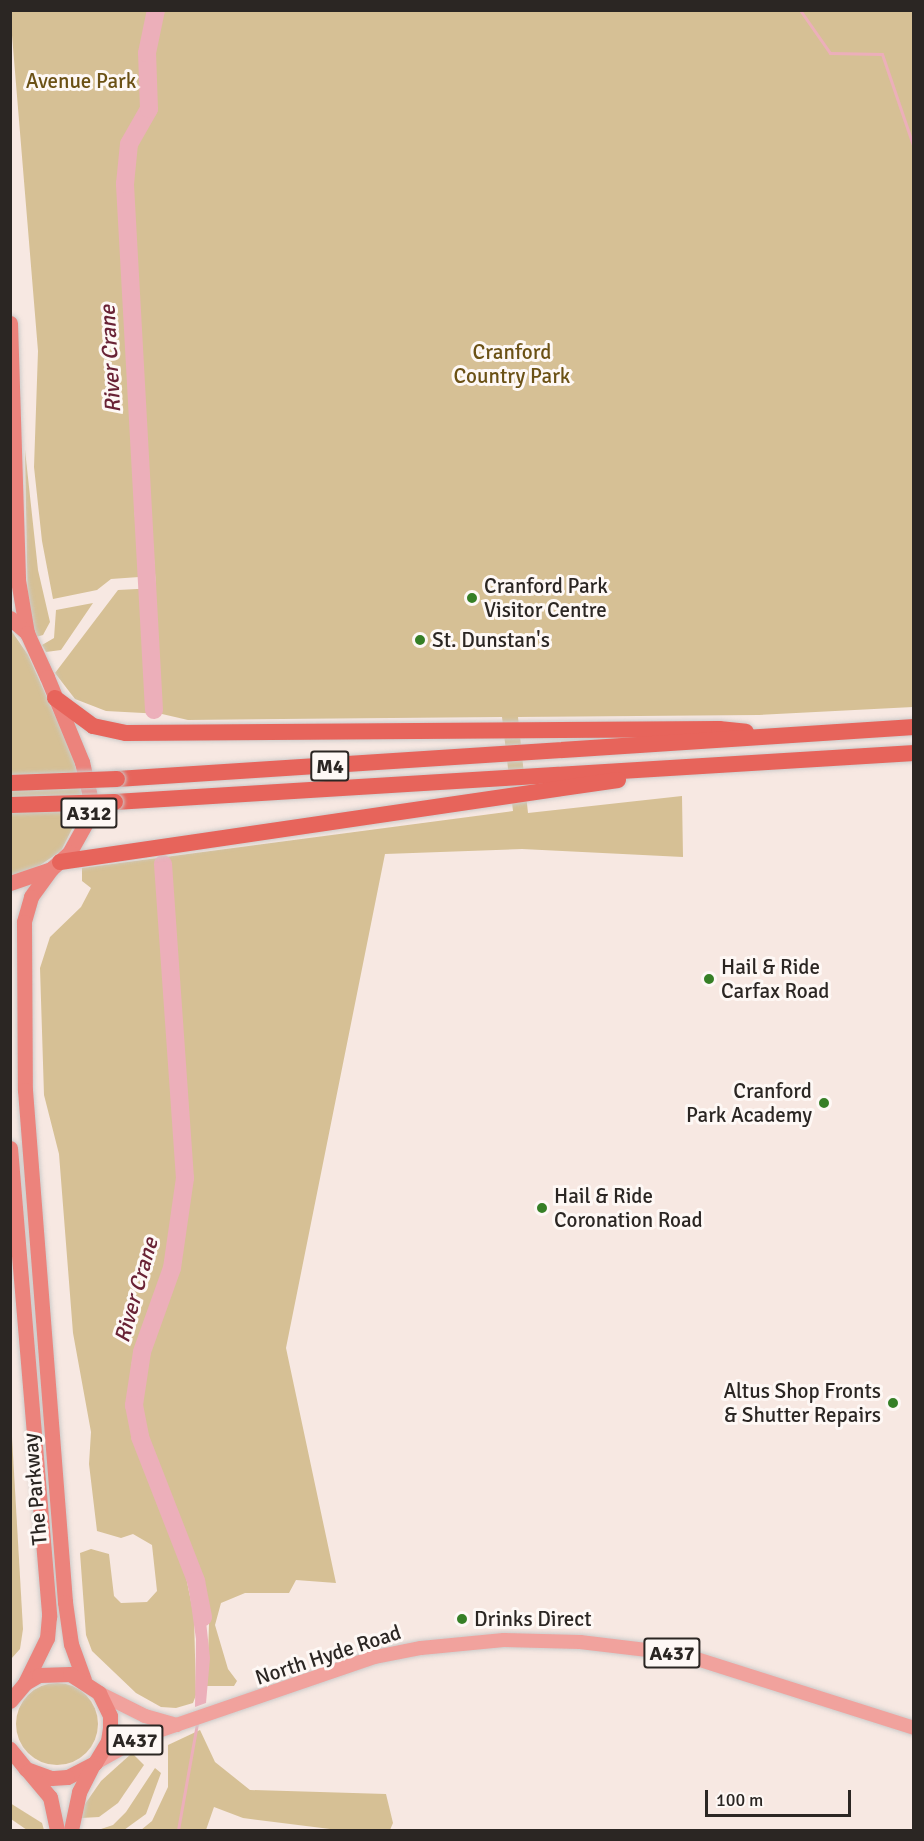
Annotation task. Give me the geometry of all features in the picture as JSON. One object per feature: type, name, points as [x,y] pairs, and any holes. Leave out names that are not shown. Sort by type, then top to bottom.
[{"type":"highway","name":"A312","points":[[10,323],[18,580],[27,633],[82,762],[90,798],[88,819],[78,841],[56,866]]},
{"type":"highway","name":"A312","points":[[10,618],[27,633]]},
{"type":"highway","name":"M4","points":[[55,698],[93,726],[142,733],[719,729],[786,738]]},
{"type":"highway","name":"M4","points":[[10,783],[117,779],[786,738],[914,727]]},
{"type":"highway","name":"M4","points":[[10,805],[115,802],[914,753]]},
{"type":"highway","name":"M4","points":[[56,866],[137,849],[401,814],[693,767]]},
{"type":"highway","points":[[10,883],[56,866]]},
{"type":"highway","name":"The Parkway","points":[[56,866],[31,897],[24,922],[25,1090],[66,1612],[71,1644],[84,1680]]},
{"type":"highway","name":"The Parkway","points":[[10,1148],[49,1616],[47,1638],[25,1683],[10,1701]]},
{"type":"highway","points":[[25,1683],[54,1672],[84,1680],[99,1693],[108,1710],[110,1728],[105,1747],[79,1792],[71,1830]]},
{"type":"highway","points":[[10,1749],[50,1797],[57,1830]]},
{"type":"highway","points":[[26,1769],[51,1778],[67,1777],[94,1764]]},
{"type":"main road","name":"North Hyde Road","points":[[94,1764],[134,1741],[379,1656],[421,1648],[515,1640],[580,1642],[681,1654],[914,1728]]},
{"type":"main road","name":"North Hyde Road","points":[[99,1693],[145,1716],[178,1725]]},
{"type":"green space","name":"Cranford Country Park","points":[[10,11],[913,11],[913,707],[759,715],[518,717],[528,813],[682,796],[683,857],[522,849],[385,854],[286,1348],[336,1583],[296,1580],[289,1593],[245,1593],[221,1603],[215,1625],[228,1669],[237,1681],[234,1686],[207,1686],[209,1624],[203,1594],[139,1421],[138,1403],[148,1351],[137,1348],[132,1361],[128,1405],[133,1436],[186,1577],[194,1616],[196,1695],[193,1703],[176,1708],[161,1707],[136,1693],[92,1651],[86,1635],[80,1553],[91,1549],[109,1554],[114,1596],[121,1603],[147,1602],[157,1591],[152,1545],[133,1534],[121,1538],[97,1531],[89,1464],[91,1432],[73,1333],[59,1154],[44,1095],[40,968],[50,937],[81,907],[91,888],[82,881],[82,868],[513,811],[502,717],[188,720],[162,714],[106,711],[75,699],[55,673],[118,590],[156,588],[148,495],[134,503],[139,577],[111,579],[97,590],[53,599],[42,541],[34,467],[38,351]]},
{"type":"green space","points":[[25,450],[38,570],[50,622],[43,635],[36,637],[28,617]]},
{"type":"green space","points":[[93,603],[61,650],[46,652],[42,645],[54,638],[56,610]]},
{"type":"green space","points":[[11,630],[28,655],[73,756],[81,792],[78,817],[61,851],[36,868],[11,875]]},
{"type":"green space","points":[[11,1420],[23,1629],[20,1649],[11,1659]]},
{"type":"green space","points":[[57,1683],[73,1686],[86,1695],[95,1708],[98,1724],[95,1740],[86,1753],[73,1762],[57,1765],[41,1762],[28,1753],[19,1740],[16,1724],[19,1708],[28,1695],[41,1686]]},
{"type":"green space","points":[[200,1730],[215,1762],[250,1790],[386,1794],[393,1823],[390,1830],[338,1830],[243,1818],[214,1807],[206,1830],[141,1830],[152,1821],[168,1787],[168,1745]]},
{"type":"green space","points":[[132,1753],[144,1765],[118,1803],[99,1817],[81,1818],[85,1804],[101,1781]]},
{"type":"green space","points":[[155,1768],[161,1773],[146,1814],[124,1830],[98,1830],[113,1825],[126,1812]]},
{"type":"green space","points":[[10,1803],[42,1823],[44,1830],[27,1830],[11,1819]]},
{"type":"shaded area","points":[[203,1594],[210,1658],[206,1703],[195,1707],[196,1639],[190,1597]]},
{"type":"waterway","name":"River Crane","points":[[154,710],[125,184],[129,144],[149,109],[147,53],[156,10]]},
{"type":"waterway","points":[[800,10],[830,53],[882,54],[914,148]]},
{"type":"waterway","name":"River Crane","points":[[163,864],[185,1178],[172,1268],[142,1352],[134,1405],[140,1437],[196,1581],[203,1617]]},
{"type":"waterway","points":[[178,1830],[197,1723]]},
{"type":"place","name":"Cranford Park Visitor Centre","points":[[472,598]]},
{"type":"place","name":"St. Dunstan's","points":[[420,640]]},
{"type":"place","name":"Hail & Ride Carfax Road","points":[[709,979]]},
{"type":"place","name":"Cranford Park Academy","points":[[824,1103]]},
{"type":"place","name":"Hail & Ride Coronation Road","points":[[542,1208]]},
{"type":"place","name":"Altus Shop Fronts & Shutter Repairs","points":[[893,1403]]},
{"type":"place","name":"Drinks Direct","points":[[462,1619]]},
{"type":"park label","name":"Avenue Park","points":[[81,81]]}]
